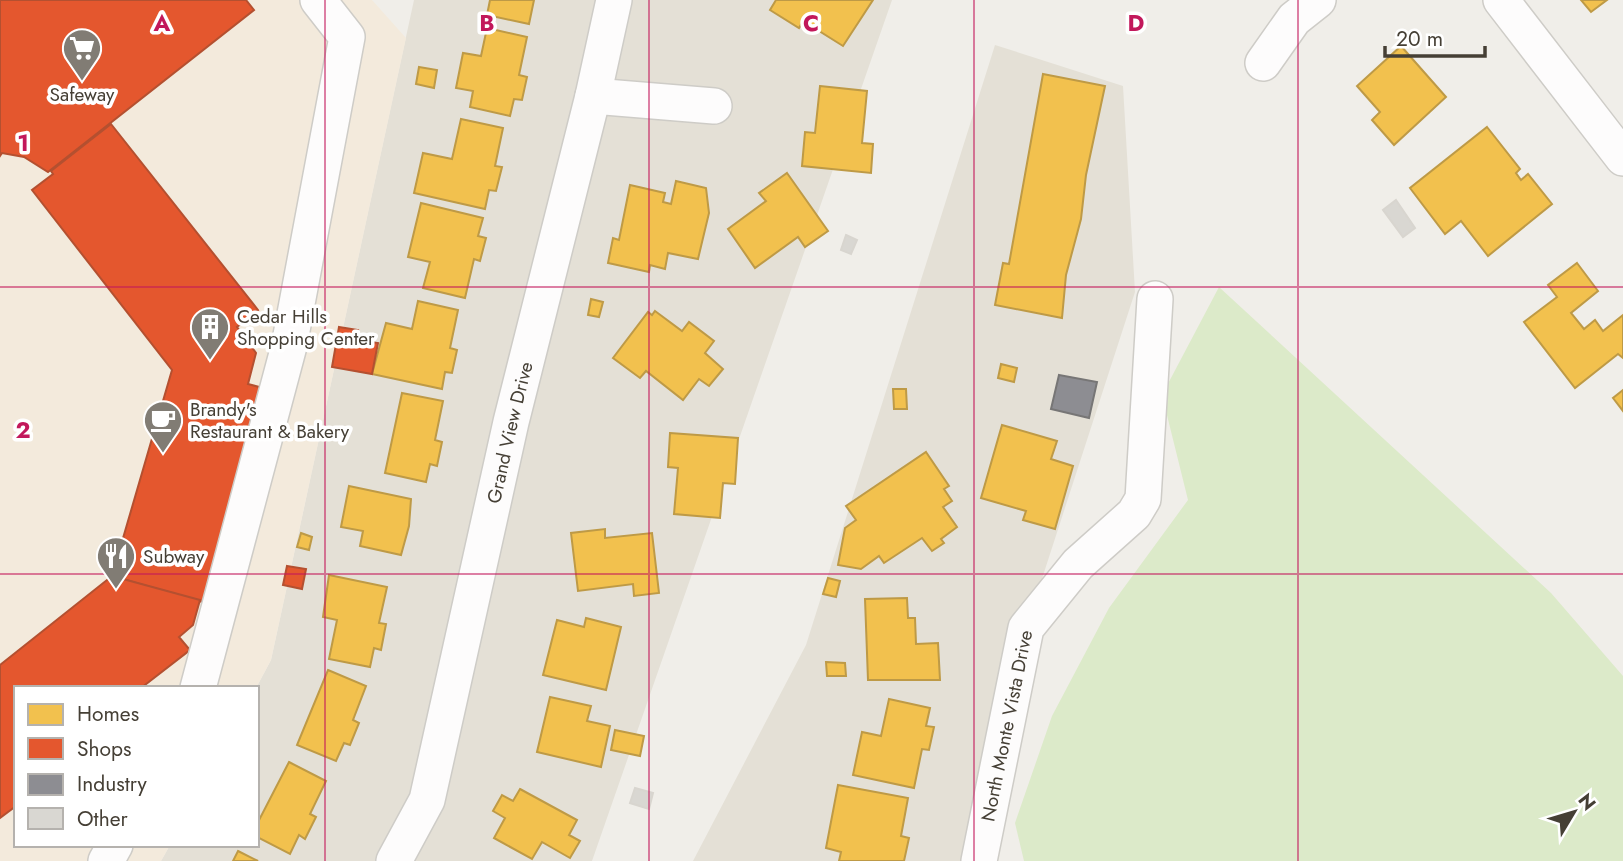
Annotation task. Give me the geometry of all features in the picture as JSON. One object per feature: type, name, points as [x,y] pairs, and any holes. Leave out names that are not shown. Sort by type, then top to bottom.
[{"type":"street","points":[[199,686],[289,346],[347,37],[318,0]]},
{"type":"street","name":"Grand View Drive","points":[[394,861],[427,800],[511,422],[593,96],[614,0]]},
{"type":"street","points":[[1263,63],[1294,19],[1318,0]]},
{"type":"street","points":[[1501,0],[1623,158]]},
{"type":"street","points":[[593,96],[714,106]]},
{"type":"street","name":"North Monte Vista Drive","points":[[979,861],[1026,628],[1078,564],[1134,514],[1143,499],[1155,299]]},
{"type":"shaded area","points":[[0,0],[372,0],[406,38],[271,660],[257,686],[14,686],[14,847],[169,847],[161,861],[0,861]]},
{"type":"shaded area","points":[[414,0],[892,0],[592,861],[161,861],[169,847],[259,847],[257,686],[271,660]]},
{"type":"shaded area","points":[[995,45],[1123,86],[1135,292],[1026,628],[979,861],[693,861],[806,645]]},
{"type":"green space","points":[[1219,287],[1551,593],[1623,676],[1623,861],[1024,861],[1015,823],[1052,716],[1109,608],[1188,500],[1162,395]]},
{"type":"building: Homes","points":[[490,0],[534,0],[529,24],[487,15]]},
{"type":"building: Homes","points":[[776,0],[873,0],[843,46],[803,21],[799,28],[770,10]]},
{"type":"building: Homes","points":[[1581,0],[1607,0],[1591,12]]},
{"type":"building: Homes","points":[[487,28],[527,37],[519,75],[527,77],[522,100],[514,99],[510,116],[470,107],[473,91],[456,88],[463,53],[481,56]]},
{"type":"building: Homes","points":[[1401,46],[1446,97],[1394,145],[1372,120],[1380,112],[1357,86]]},
{"type":"building: Homes","points":[[419,67],[437,70],[434,88],[416,84]]},
{"type":"building: Homes","points":[[1043,74],[1105,86],[1086,175],[1081,219],[1066,275],[1062,318],[995,305],[1003,263],[1009,264]]},
{"type":"building: Homes","points":[[820,86],[867,91],[862,143],[873,144],[871,173],[802,166],[805,132],[815,133]]},
{"type":"building: Homes","points":[[461,119],[503,128],[495,166],[502,167],[496,191],[489,190],[485,209],[414,193],[423,153],[452,159]]},
{"type":"building: Homes","points":[[1487,127],[1520,169],[1516,173],[1521,180],[1528,174],[1552,204],[1488,256],[1461,221],[1445,234],[1410,188]]},
{"type":"building: Homes","points":[[787,173],[828,231],[805,247],[798,237],[755,268],[728,229],[766,201],[759,193]]},
{"type":"building: Homes","points":[[676,181],[706,188],[709,213],[698,259],[668,253],[665,269],[650,265],[649,272],[608,263],[613,238],[619,240],[630,185],[665,193],[663,202],[671,204]]},
{"type":"building: Homes","points":[[421,203],[483,218],[478,236],[486,238],[480,261],[474,259],[465,298],[423,288],[430,262],[408,257]]},
{"type":"building: Homes","points":[[1577,263],[1598,291],[1571,313],[1584,329],[1595,320],[1603,331],[1623,315],[1623,358],[1618,354],[1575,388],[1524,322],[1557,297],[1548,285]]},
{"type":"building: Homes","points":[[591,299],[603,302],[599,317],[588,315]]},
{"type":"building: Homes","points":[[418,301],[458,310],[450,348],[457,350],[452,373],[445,372],[442,389],[372,374],[386,323],[412,329]]},
{"type":"building: Homes","points":[[655,311],[682,331],[689,322],[714,341],[705,353],[723,369],[709,386],[699,379],[683,400],[646,371],[640,378],[613,358],[648,312],[652,315]]},
{"type":"building: Homes","points":[[1001,364],[1017,368],[1014,382],[998,378]]},
{"type":"building: Homes","points":[[893,389],[906,389],[907,409],[894,409]]},
{"type":"building: Homes","points":[[1623,390],[1623,411],[1613,398]]},
{"type":"building: Homes","points":[[402,393],[443,401],[435,440],[442,442],[437,466],[430,464],[426,482],[385,473]]},
{"type":"building: Homes","points":[[1002,425],[1057,441],[1051,459],[1073,466],[1055,529],[1023,520],[1026,511],[981,498]]},
{"type":"building: Homes","points":[[670,433],[738,438],[735,484],[723,483],[720,518],[674,514],[678,468],[668,467]]},
{"type":"building: Homes","points":[[926,452],[949,486],[944,489],[952,501],[943,507],[957,527],[941,539],[944,543],[932,551],[922,538],[884,563],[879,556],[861,569],[838,565],[845,528],[856,520],[846,506]]},
{"type":"building: Homes","points":[[349,486],[411,499],[409,526],[401,555],[360,546],[363,531],[341,527]]},
{"type":"building: Homes","points":[[605,529],[605,538],[652,533],[659,593],[634,596],[633,584],[578,591],[571,533]]},
{"type":"building: Homes","points":[[301,533],[312,537],[309,550],[297,547]]},
{"type":"building: Homes","points":[[329,575],[387,587],[379,623],[386,624],[381,650],[374,648],[370,667],[329,659],[337,620],[323,617]]},
{"type":"building: Homes","points":[[828,578],[840,581],[836,597],[823,594]]},
{"type":"building: Homes","points":[[907,598],[908,618],[915,618],[916,644],[938,643],[940,680],[868,680],[865,599]]},
{"type":"building: Homes","points":[[586,618],[621,627],[606,690],[543,675],[557,620],[584,627]]},
{"type":"building: Homes","points":[[826,662],[845,663],[846,676],[827,676]]},
{"type":"building: Homes","points":[[328,670],[366,686],[353,720],[359,723],[350,745],[344,743],[336,761],[297,745]]},
{"type":"building: Homes","points":[[550,697],[591,706],[587,721],[610,726],[601,767],[537,752]]},
{"type":"building: Homes","points":[[889,699],[930,708],[926,726],[934,727],[929,750],[922,749],[914,788],[853,775],[862,732],[881,736]]},
{"type":"building: Homes","points":[[615,730],[644,736],[640,756],[611,750]]},
{"type":"building: Homes","points":[[289,762],[326,781],[310,814],[316,817],[305,839],[299,835],[290,854],[259,838],[259,820]]},
{"type":"building: Homes","points":[[838,785],[908,798],[901,836],[909,838],[904,861],[839,861],[841,852],[826,848]]},
{"type":"building: Homes","points":[[520,789],[577,820],[569,835],[580,841],[570,858],[542,842],[532,859],[494,838],[505,818],[493,811],[502,795],[513,801]]},
{"type":"building: Homes","points":[[238,851],[258,861],[233,861]]},
{"type":"building: Shops","name":"Safeway","points":[[0,0],[246,0],[254,10],[48,172],[24,157],[2,153],[0,156]]},
{"type":"building: Shops","name":"Cedar Hills Shopping Center","points":[[111,124],[258,310],[237,327],[256,353],[248,384],[274,391],[213,605],[112,576],[172,370],[32,190],[53,174],[51,171]]},
{"type":"building: Shops","points":[[339,327],[358,330],[356,340],[378,343],[372,374],[332,367]]},
{"type":"building: Shops","points":[[287,566],[306,569],[302,589],[283,585]]},
{"type":"building: Shops","points":[[112,576],[200,600],[193,625],[179,637],[190,650],[144,686],[14,686],[14,808],[0,818],[0,665]]},
{"type":"building: Industry","points":[[1059,375],[1097,382],[1089,418],[1051,409]]},
{"type":"building: Other","points":[[1396,200],[1415,228],[1403,237],[1383,210]]},
{"type":"building: Other","points":[[846,235],[857,240],[851,254],[841,250]]},
{"type":"building: Other","points":[[635,788],[653,793],[649,809],[630,803]]},
{"type":"place","name":"Safeway","points":[[82,82]]},
{"type":"place","name":"Cedar Hills Shopping Center","points":[[210,361]]},
{"type":"place","name":"Brandy's Restaurant & Bakery","points":[[163,454]]},
{"type":"place","name":"Subway","points":[[116,590]]}]
